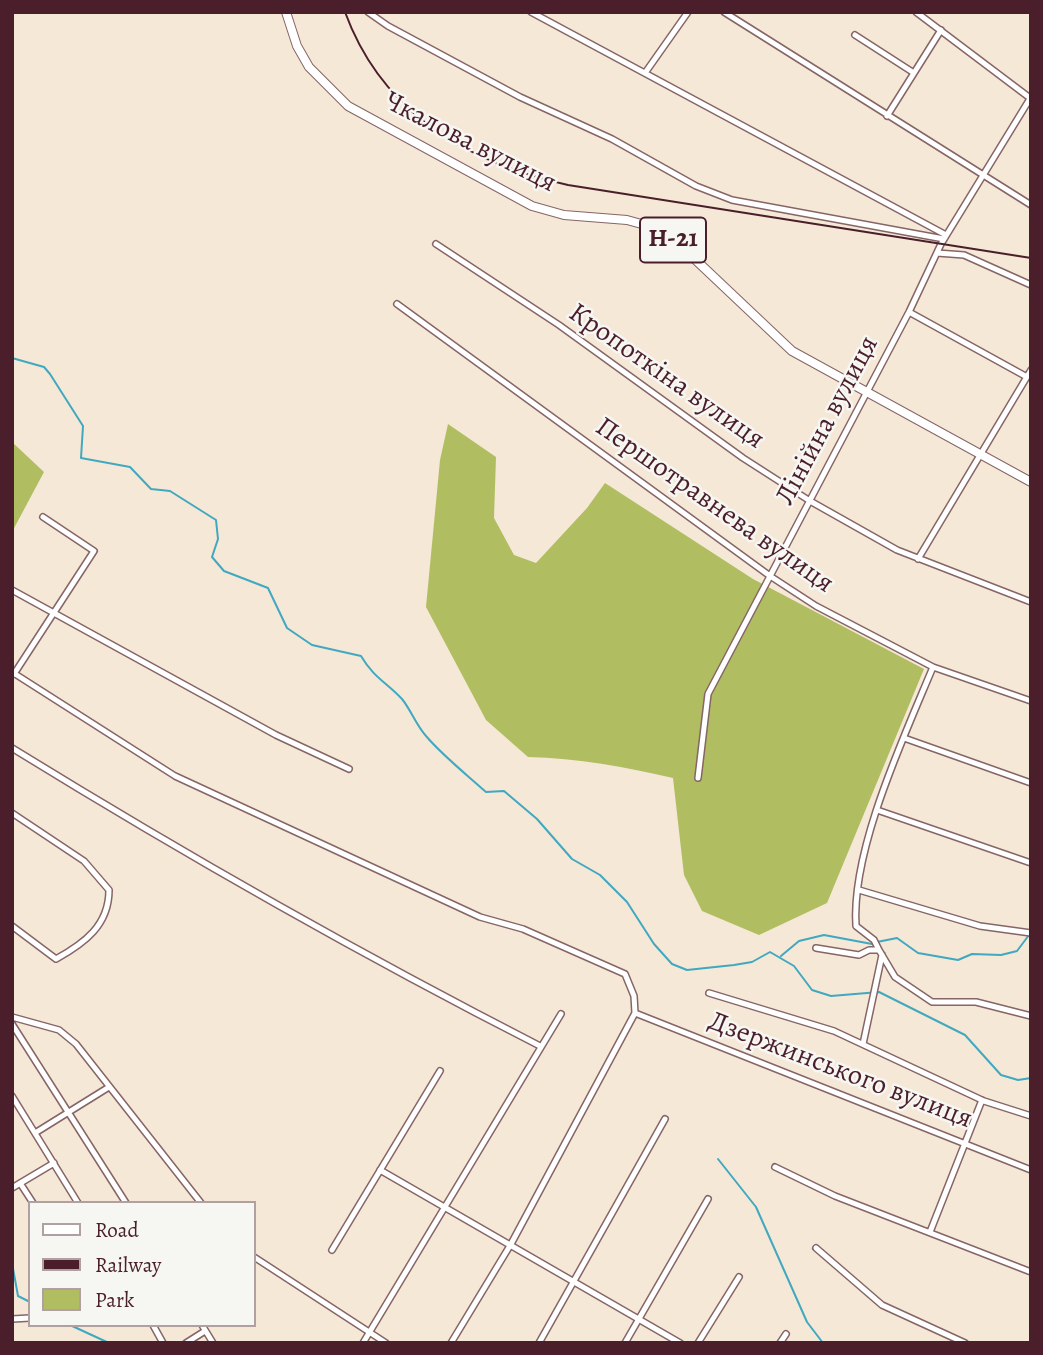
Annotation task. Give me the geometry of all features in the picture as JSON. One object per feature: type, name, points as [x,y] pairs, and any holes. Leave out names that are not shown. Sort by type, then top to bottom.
[{"type":"main road","name":"Чкалова вулиця","points":[[286,12],[297,46],[309,67],[348,106],[532,206],[565,215],[626,220],[656,228],[682,247],[792,351],[866,394],[1031,482]]},
{"type":"street","points":[[368,12],[388,26],[520,97],[612,139],[696,186],[732,200],[945,237]]},
{"type":"street","points":[[531,12],[945,237]]},
{"type":"street","points":[[645,73],[688,12]]},
{"type":"street","points":[[723,12],[1031,205]]},
{"type":"street","points":[[916,12],[1030,97]]},
{"type":"street","points":[[887,116],[941,30]]},
{"type":"street","points":[[855,35],[914,73]]},
{"type":"street","name":"Лінійна вулиця","points":[[698,778],[708,694],[909,312],[945,237],[1030,97]]},
{"type":"street","name":"Кропоткіна вулиця","points":[[436,244],[573,335],[743,458],[810,501],[918,559],[1031,602]]},
{"type":"street","points":[[937,253],[964,255],[1031,285]]},
{"type":"street","name":"Першотравнева вулиця","points":[[397,304],[770,576],[816,606],[933,667],[1031,701]]},
{"type":"street","points":[[909,312],[1027,377]]},
{"type":"street","points":[[918,559],[978,454],[1031,370]]},
{"type":"street","points":[[43,517],[94,551],[13,674],[174,776],[481,917],[523,929],[625,974],[634,996],[635,1013],[511,1244],[451,1343]]},
{"type":"street","points":[[12,590],[276,735],[349,769]]},
{"type":"street","points":[[933,667],[877,810],[855,909],[856,926],[878,947],[895,978],[932,1002],[976,1002],[1031,1016]]},
{"type":"street","points":[[904,738],[1031,783]]},
{"type":"street","points":[[12,748],[427,989],[540,1046]]},
{"type":"street","points":[[877,810],[1031,863]]},
{"type":"street","points":[[12,813],[83,861],[109,890],[109,906],[99,926],[75,948],[56,959],[12,926]]},
{"type":"street","points":[[859,890],[980,926],[1031,933]]},
{"type":"street","points":[[816,948],[859,956],[878,947]]},
{"type":"street","points":[[863,1044],[878,947]]},
{"type":"street","points":[[709,993],[807,1021],[982,1100],[1031,1116]]},
{"type":"street","name":"Дзержинського вулиця","points":[[635,1013],[1031,1170]]},
{"type":"street","points":[[363,1343],[561,1014]]},
{"type":"street","points":[[12,1017],[60,1030],[76,1044],[199,1201]]},
{"type":"street","points":[[12,1024],[125,1201]]},
{"type":"street","points":[[332,1250],[440,1071]]},
{"type":"street","points":[[35,1133],[109,1087]]},
{"type":"street","points":[[12,1096],[77,1201]]},
{"type":"street","points":[[930,1232],[982,1100]]},
{"type":"street","points":[[539,1343],[665,1119]]},
{"type":"street","points":[[12,1188],[54,1163]]},
{"type":"street","points":[[775,1167],[835,1196],[1031,1272]]},
{"type":"street","points":[[380,1170],[680,1343]]},
{"type":"street","points":[[20,1183],[32,1201]]},
{"type":"street","points":[[625,1343],[708,1199]]},
{"type":"street","points":[[816,1248],[883,1305],[965,1343]]},
{"type":"street","points":[[256,1258],[386,1343]]},
{"type":"street","points":[[698,1343],[739,1278]]},
{"type":"street","points":[[154,1327],[163,1343]]},
{"type":"street","points":[[186,1343],[204,1328],[213,1343]]},
{"type":"street","points":[[780,1343],[786,1334]]},
{"type":"green space","points":[[448,424],[496,457],[494,518],[514,555],[536,563],[587,508],[605,483],[753,579],[924,669],[827,903],[759,935],[702,911],[684,875],[673,778],[601,764],[528,757],[486,720],[426,607],[440,460]]},
{"type":"green space","points":[[12,442],[44,472],[12,532]]},
{"type":"waterway","points":[[12,358],[44,367],[50,374],[83,426],[81,458],[130,467],[151,489],[170,491],[216,520],[218,539],[212,557],[224,571],[268,588],[287,628],[312,645],[361,656],[375,675],[402,699],[422,732],[447,758],[486,792],[504,791],[537,819],[572,859],[600,875],[627,902],[654,944],[672,964],[687,970],[734,965],[752,962],[770,952],[794,966],[812,990],[831,996],[879,992],[965,1035],[1001,1075],[1018,1080],[1031,1078]]},
{"type":"waterway","points":[[781,956],[799,941],[824,935],[872,944]]},
{"type":"waterway","points":[[877,942],[897,938],[918,953],[958,960],[972,954],[1001,955],[1017,951],[1029,935]]},
{"type":"waterway","points":[[718,1159],[756,1207],[807,1322],[823,1343]]},
{"type":"waterway","points":[[12,1263],[18,1296],[28,1301]]},
{"type":"waterway","points":[[74,1327],[109,1343]]},
{"type":"railway","points":[[345,12],[361,48],[381,79],[405,105],[433,128],[496,163],[568,185],[1031,258]]}]
